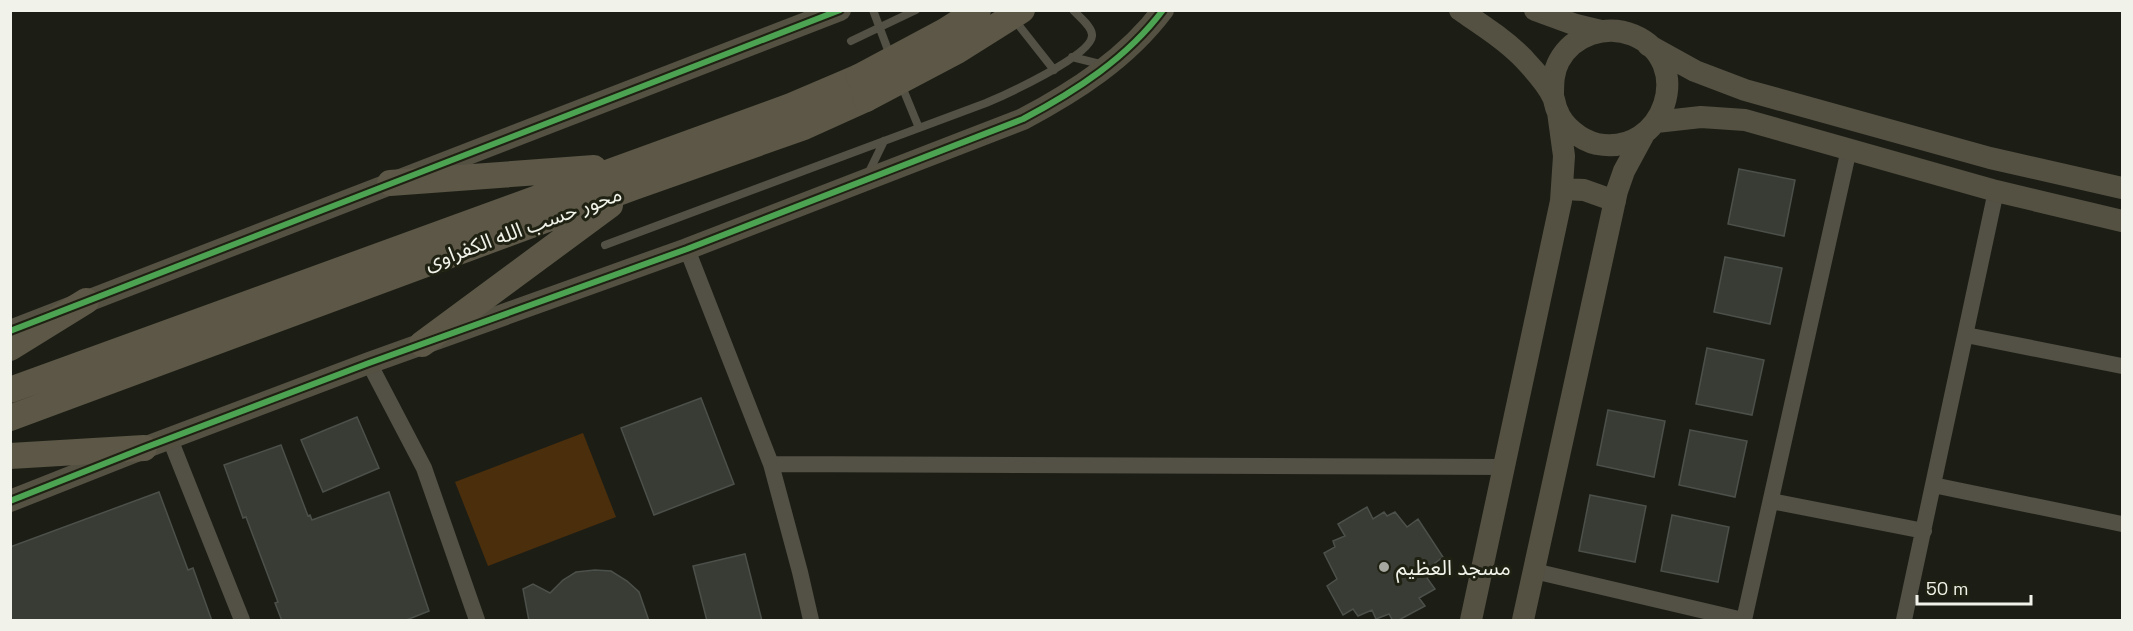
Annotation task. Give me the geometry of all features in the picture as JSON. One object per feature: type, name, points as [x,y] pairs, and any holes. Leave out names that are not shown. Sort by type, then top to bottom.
[{"type":"main road","name":"محور حسب الله الكفراوى","points":[[10,390],[629,176],[804,127],[978,10]]},
{"type":"main road","name":"محور حسب الله الكفراوى","points":[[862,88],[957,51],[1022,10]]},
{"type":"main road","points":[[390,183],[629,176]]},
{"type":"main road","points":[[422,344],[629,176]]},
{"type":"main road","name":"محور حسب الله الكفراوى","points":[[10,418],[629,176]]},
{"type":"main road","points":[[10,348],[86,301]]},
{"type":"main road","points":[[10,456],[144,448]]},
{"type":"street","points":[[10,331],[840,10]]},
{"type":"street","points":[[10,501],[369,363],[687,249],[1023,119],[1061,99],[1107,66],[1129,47],[1163,10]]},
{"type":"street","points":[[1460,10],[1496,34],[1521,56],[1555,104],[1567,126],[1580,137],[1596,144],[1613,145],[1629,142],[1650,128],[1679,118],[1715,117],[1746,120],[1996,191],[2122,221]]},
{"type":"street","points":[[1535,10],[1576,25],[1634,35],[1695,71],[1720,81],[1990,158],[2122,188]]},
{"type":"street","points":[[1471,621],[1562,189],[1564,156],[1553,78],[1558,61],[1569,46],[1584,36],[1601,31]]},
{"type":"street","points":[[1523,621],[1615,201],[1624,171],[1664,107],[1668,90],[1666,73],[1659,58],[1648,45]]},
{"type":"street","points":[[1715,117],[1711,102],[1715,88],[1720,81]]},
{"type":"street","points":[[1534,572],[1744,621],[1849,149]]},
{"type":"street","points":[[1562,189],[1594,193],[1615,201]]},
{"type":"street","points":[[1905,621],[1996,191]]},
{"type":"street","points":[[687,249],[771,464],[811,621]]},
{"type":"street","points":[[1966,335],[2122,366]]},
{"type":"street","points":[[369,363],[424,468],[477,621]]},
{"type":"street","points":[[170,439],[242,621]]},
{"type":"street","points":[[771,464],[1503,467]]},
{"type":"street","points":[[1933,485],[2122,524]]},
{"type":"street","points":[[1771,501],[1924,531]]},
{"type":"lane","points":[[873,10],[919,128]]},
{"type":"lane","points":[[851,41],[916,10]]},
{"type":"lane","points":[[1007,10],[1054,70]]},
{"type":"lane","points":[[605,245],[986,103],[1054,70],[1088,45],[1092,37],[1090,28],[1073,10]]},
{"type":"lane","points":[[1072,57],[1107,66]]},
{"type":"lane","points":[[865,179],[884,141]]},
{"type":"shaded area","points":[[583,433],[616,517],[488,566],[455,482]]},
{"type":"building","points":[[1739,169],[1795,180],[1784,236],[1728,224]]},
{"type":"building","points":[[1725,257],[1782,268],[1770,324],[1714,312]]},
{"type":"building","points":[[1707,348],[1764,360],[1752,415],[1696,404]]},
{"type":"building","points":[[701,398],[734,484],[654,515],[621,428]]},
{"type":"building","points":[[1608,410],[1665,421],[1654,477],[1597,465]]},
{"type":"building","points":[[357,417],[379,468],[323,492],[301,440]]},
{"type":"building","points":[[1690,430],[1747,441],[1735,497],[1679,485]]},
{"type":"building","points":[[281,445],[308,516],[310,515],[312,520],[389,492],[429,611],[404,621],[282,621],[275,603],[278,602],[224,465]]},
{"type":"building","points":[[159,492],[188,570],[193,568],[212,621],[10,621],[10,547]]},
{"type":"building","points":[[1590,495],[1646,506],[1635,562],[1579,551]]},
{"type":"building","name":"مسجد العظيم","points":[[1367,507],[1373,519],[1384,512],[1387,516],[1395,512],[1407,527],[1418,519],[1443,557],[1435,563],[1440,570],[1427,578],[1435,589],[1419,598],[1425,606],[1397,621],[1393,621],[1389,614],[1376,619],[1372,610],[1358,616],[1353,609],[1343,615],[1327,586],[1337,579],[1324,553],[1335,547],[1333,541],[1345,536],[1338,524]]},
{"type":"building","points":[[1672,515],[1729,527],[1718,582],[1661,571]]},
{"type":"building","points":[[745,554],[762,621],[707,621],[693,566]]},
{"type":"building","points":[[611,571],[639,592],[649,621],[529,621],[523,589],[533,584],[550,593],[563,580],[576,572]]},
{"type":"cycle path","points":[[10,331],[840,10]]},
{"type":"cycle path","points":[[10,501],[369,363],[687,249],[1023,119],[1081,85],[1117,58],[1163,10]]},
{"type":"place","name":"مسجد العظيم","points":[[1384,567]]}]
